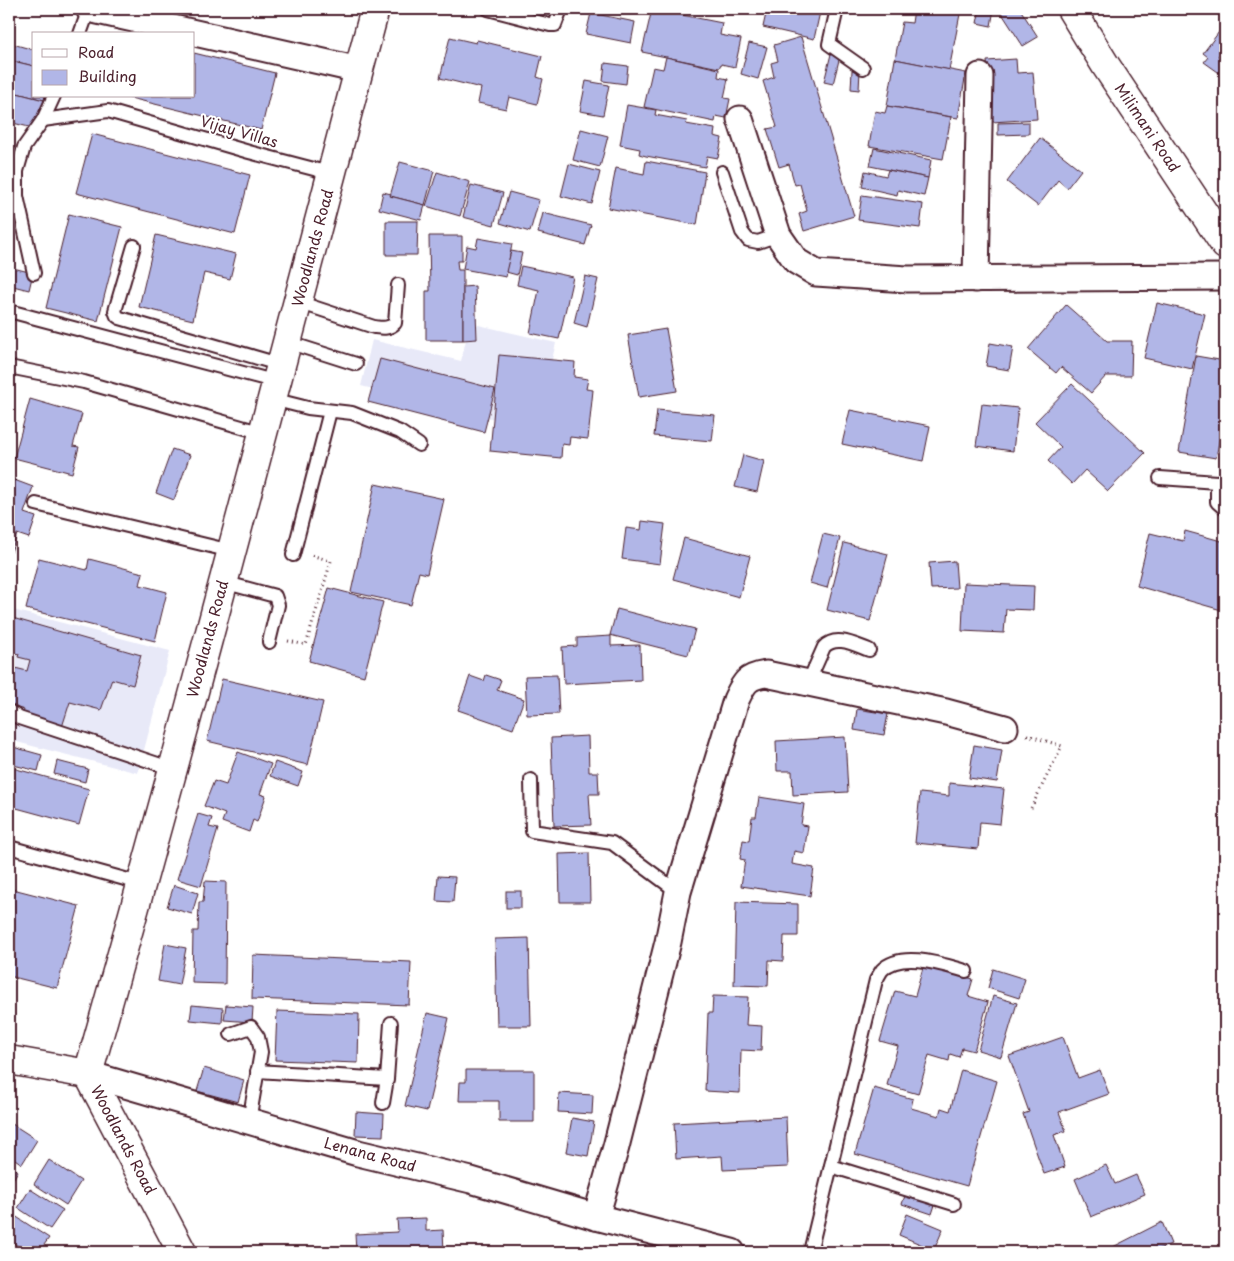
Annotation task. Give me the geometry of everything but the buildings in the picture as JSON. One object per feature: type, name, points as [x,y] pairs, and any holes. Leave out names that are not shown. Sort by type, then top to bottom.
[{"type":"street","points":[[89,9],[191,32]]},
{"type":"street","name":"Woodlands Road","points":[[182,1252],[88,1074],[142,884],[262,433],[280,372],[375,9]]},
{"type":"street","name":"Milimani Road","points":[[1071,9],[1106,66],[1225,245]]},
{"type":"street","points":[[195,33],[359,70]]},
{"type":"street","points":[[976,278],[980,76]]},
{"type":"street","points":[[740,119],[778,234],[796,261],[816,273],[907,279],[1225,277]]},
{"type":"street","points":[[596,1217],[668,942],[678,892],[742,685],[752,676],[766,674],[946,712],[1005,728]]},
{"type":"street","name":"Lenana Road","points":[[9,1060],[88,1074],[358,1153],[471,1180],[596,1217],[732,1252]]},
{"type":"lane","points":[[81,32],[89,9]]},
{"type":"lane","points":[[488,9],[550,25],[556,25],[561,9]]},
{"type":"lane","points":[[837,9],[829,44],[862,68]]},
{"type":"lane","points":[[34,273],[17,196],[17,171],[24,147],[43,120],[53,98]]},
{"type":"lane","name":"Vijay Villas","points":[[43,120],[108,111],[333,174]]},
{"type":"lane","points":[[722,172],[742,232],[748,240],[758,242],[778,234]]},
{"type":"lane","points":[[134,246],[115,311],[117,316],[280,372],[308,408],[352,413],[400,432],[419,445]]},
{"type":"lane","points":[[298,302],[374,327],[391,327],[395,322],[398,285]]},
{"type":"lane","points":[[9,311],[280,372],[356,364]]},
{"type":"lane","points":[[9,367],[84,382],[262,433]]},
{"type":"lane","points":[[293,553],[330,411]]},
{"type":"lane","points":[[1160,478],[1221,481],[1217,502],[1225,509]]},
{"type":"lane","points":[[36,504],[231,551]]},
{"type":"lane","points":[[223,582],[275,596],[278,605],[269,639]]},
{"type":"lane","points":[[808,683],[824,647],[828,643],[842,641],[869,650]]},
{"type":"lane","points":[[9,711],[19,718],[173,769]]},
{"type":"lane","points":[[531,780],[532,831],[612,843],[678,892]]},
{"type":"lane","points":[[9,847],[142,884]]},
{"type":"lane","points":[[810,1252],[876,980],[882,970],[893,963],[919,959],[966,971]]},
{"type":"lane","points":[[382,1103],[387,1079],[391,1023]]},
{"type":"lane","points":[[231,1034],[251,1027],[258,1037],[261,1052],[249,1121]]},
{"type":"lane","points":[[257,1071],[387,1079]]},
{"type":"lane","points":[[831,1166],[954,1204]]},
{"type":"path","points":[[269,639],[306,645],[331,561],[293,553]]},
{"type":"path","points":[[1005,728],[1062,746],[1031,808]]},
{"type":"shaded area","points":[[470,323],[556,343],[535,429],[361,386],[372,340],[461,361]]},
{"type":"shaded area","points":[[9,609],[170,651],[138,773],[9,740]]}]
